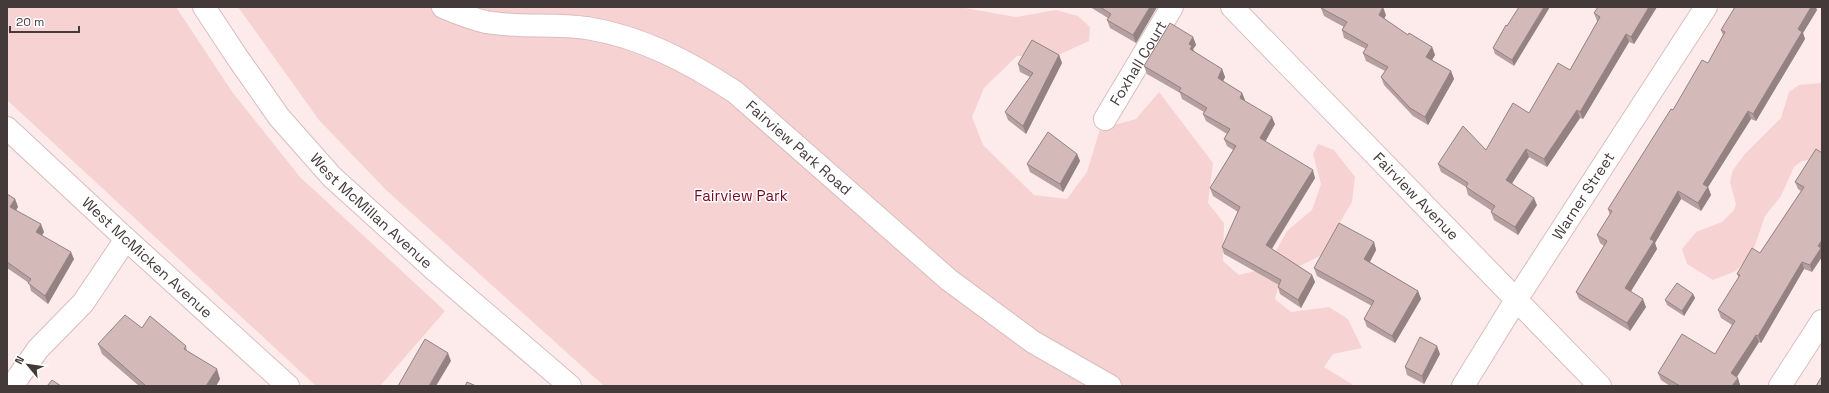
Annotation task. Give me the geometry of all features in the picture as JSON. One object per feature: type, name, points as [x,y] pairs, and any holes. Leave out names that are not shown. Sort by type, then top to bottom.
[{"type":"street","name":"West McMillan Avenue","points":[[204,7],[279,116],[332,177],[437,272],[570,386]]},
{"type":"street","name":"Fairview Park Road","points":[[443,7],[456,13],[487,22],[587,28],[660,49],[700,70],[735,92],[949,280],[1033,342],[1110,386]]},
{"type":"street","name":"Foxhall Court","points":[[1105,119],[1172,7]]},
{"type":"street","name":"Fairview Avenue","points":[[1232,7],[1600,386]]},
{"type":"street","name":"Warner Street","points":[[1464,386],[1516,300],[1706,7]]},
{"type":"street","name":"West McMicken Avenue","points":[[7,128],[126,239],[288,386]]},
{"type":"street","points":[[12,386],[38,349],[83,303],[126,239]]},
{"type":"street","points":[[1780,386],[1822,321]]},
{"type":"green space","points":[[7,7],[176,7],[233,93],[300,177],[445,311],[380,386],[316,386],[7,100]]},
{"type":"green space","name":"Fairview Park","points":[[238,7],[959,7],[1016,17],[1056,10],[1078,16],[1090,27],[1089,41],[1056,56],[1017,56],[984,88],[972,117],[983,145],[1034,195],[1067,199],[1087,172],[1100,129],[1136,119],[1159,92],[1213,163],[1208,203],[1224,223],[1223,261],[1239,275],[1267,268],[1287,231],[1312,210],[1321,184],[1313,154],[1318,144],[1334,150],[1355,177],[1352,202],[1320,256],[1281,275],[1275,299],[1291,312],[1329,307],[1348,319],[1362,348],[1333,354],[1324,367],[1355,386],[604,386],[386,190],[319,120]]},
{"type":"green space","points":[[1822,81],[1822,154],[1815,159],[1802,161],[1794,167],[1781,196],[1765,216],[1753,251],[1736,271],[1713,280],[1687,264],[1682,249],[1696,232],[1722,222],[1734,210],[1736,204],[1730,182],[1733,170],[1744,155],[1781,118],[1789,92],[1799,85],[1821,83]]},
{"type":"building","points":[[1100,7],[1150,7],[1133,35],[1107,20],[1111,14]]},
{"type":"building","points":[[1383,7],[1379,15],[1408,35],[1409,33],[1432,47],[1426,57],[1451,71],[1425,117],[1410,108],[1381,77],[1388,67],[1363,53],[1368,45],[1342,30],[1347,22],[1321,8]]},
{"type":"building","points":[[1519,7],[1544,7],[1512,60],[1493,48],[1506,25],[1507,26]]},
{"type":"building","points":[[1598,7],[1649,7],[1631,37],[1626,34],[1580,112],[1577,110],[1544,159],[1526,149],[1506,180],[1534,198],[1515,227],[1491,212],[1495,206],[1466,187],[1468,183],[1438,164],[1463,126],[1486,150],[1513,103],[1529,113],[1558,63],[1570,70],[1600,17],[1594,13]]},
{"type":"building","points":[[1735,7],[1811,7],[1798,29],[1802,32],[1753,114],[1748,111],[1703,184],[1708,187],[1698,203],[1678,191],[1650,239],[1654,241],[1625,288],[1643,299],[1627,323],[1576,292],[1607,241],[1597,235],[1612,211],[1608,209],[1671,109],[1673,110],[1702,60],[1708,63],[1725,32],[1721,30]]},
{"type":"building","points":[[1170,23],[1193,37],[1189,44],[1192,46],[1190,49],[1222,69],[1218,78],[1242,93],[1240,98],[1272,117],[1260,138],[1313,170],[1266,245],[1312,275],[1298,300],[1278,287],[1281,280],[1222,247],[1240,207],[1210,188],[1236,146],[1224,139],[1230,129],[1203,114],[1207,108],[1179,91],[1181,88],[1144,66]]},
{"type":"building","points":[[1032,40],[1059,55],[1023,126],[1005,112],[1033,73],[1018,64]]},
{"type":"building","points":[[1048,132],[1077,154],[1060,184],[1027,164]]},
{"type":"building","points":[[1816,149],[1822,153],[1822,240],[1818,246],[1821,248],[1810,265],[1802,262],[1758,336],[1756,335],[1731,373],[1738,378],[1732,386],[1680,386],[1658,373],[1682,334],[1715,354],[1735,321],[1718,310],[1740,275],[1737,274],[1752,248],[1760,253],[1804,187],[1795,182]]},
{"type":"building","points":[[7,194],[15,199],[10,207],[41,224],[36,232],[71,252],[45,296],[28,283],[31,279],[7,262]]},
{"type":"building","points":[[1339,223],[1374,242],[1364,259],[1418,291],[1392,336],[1364,319],[1374,301],[1314,268]]},
{"type":"building","points":[[1677,283],[1693,294],[1682,311],[1665,300]]},
{"type":"building","points":[[125,315],[142,328],[150,316],[186,346],[184,349],[217,369],[206,386],[146,386],[98,344]]},
{"type":"building","points":[[1420,337],[1437,346],[1422,376],[1405,367]]},
{"type":"building","points":[[425,339],[448,353],[429,386],[398,386]]},
{"type":"building","points":[[1822,376],[1822,386],[1816,386]]},
{"type":"building","points":[[52,380],[61,386],[47,386]]},
{"type":"building","points":[[467,382],[476,386],[465,386]]}]
